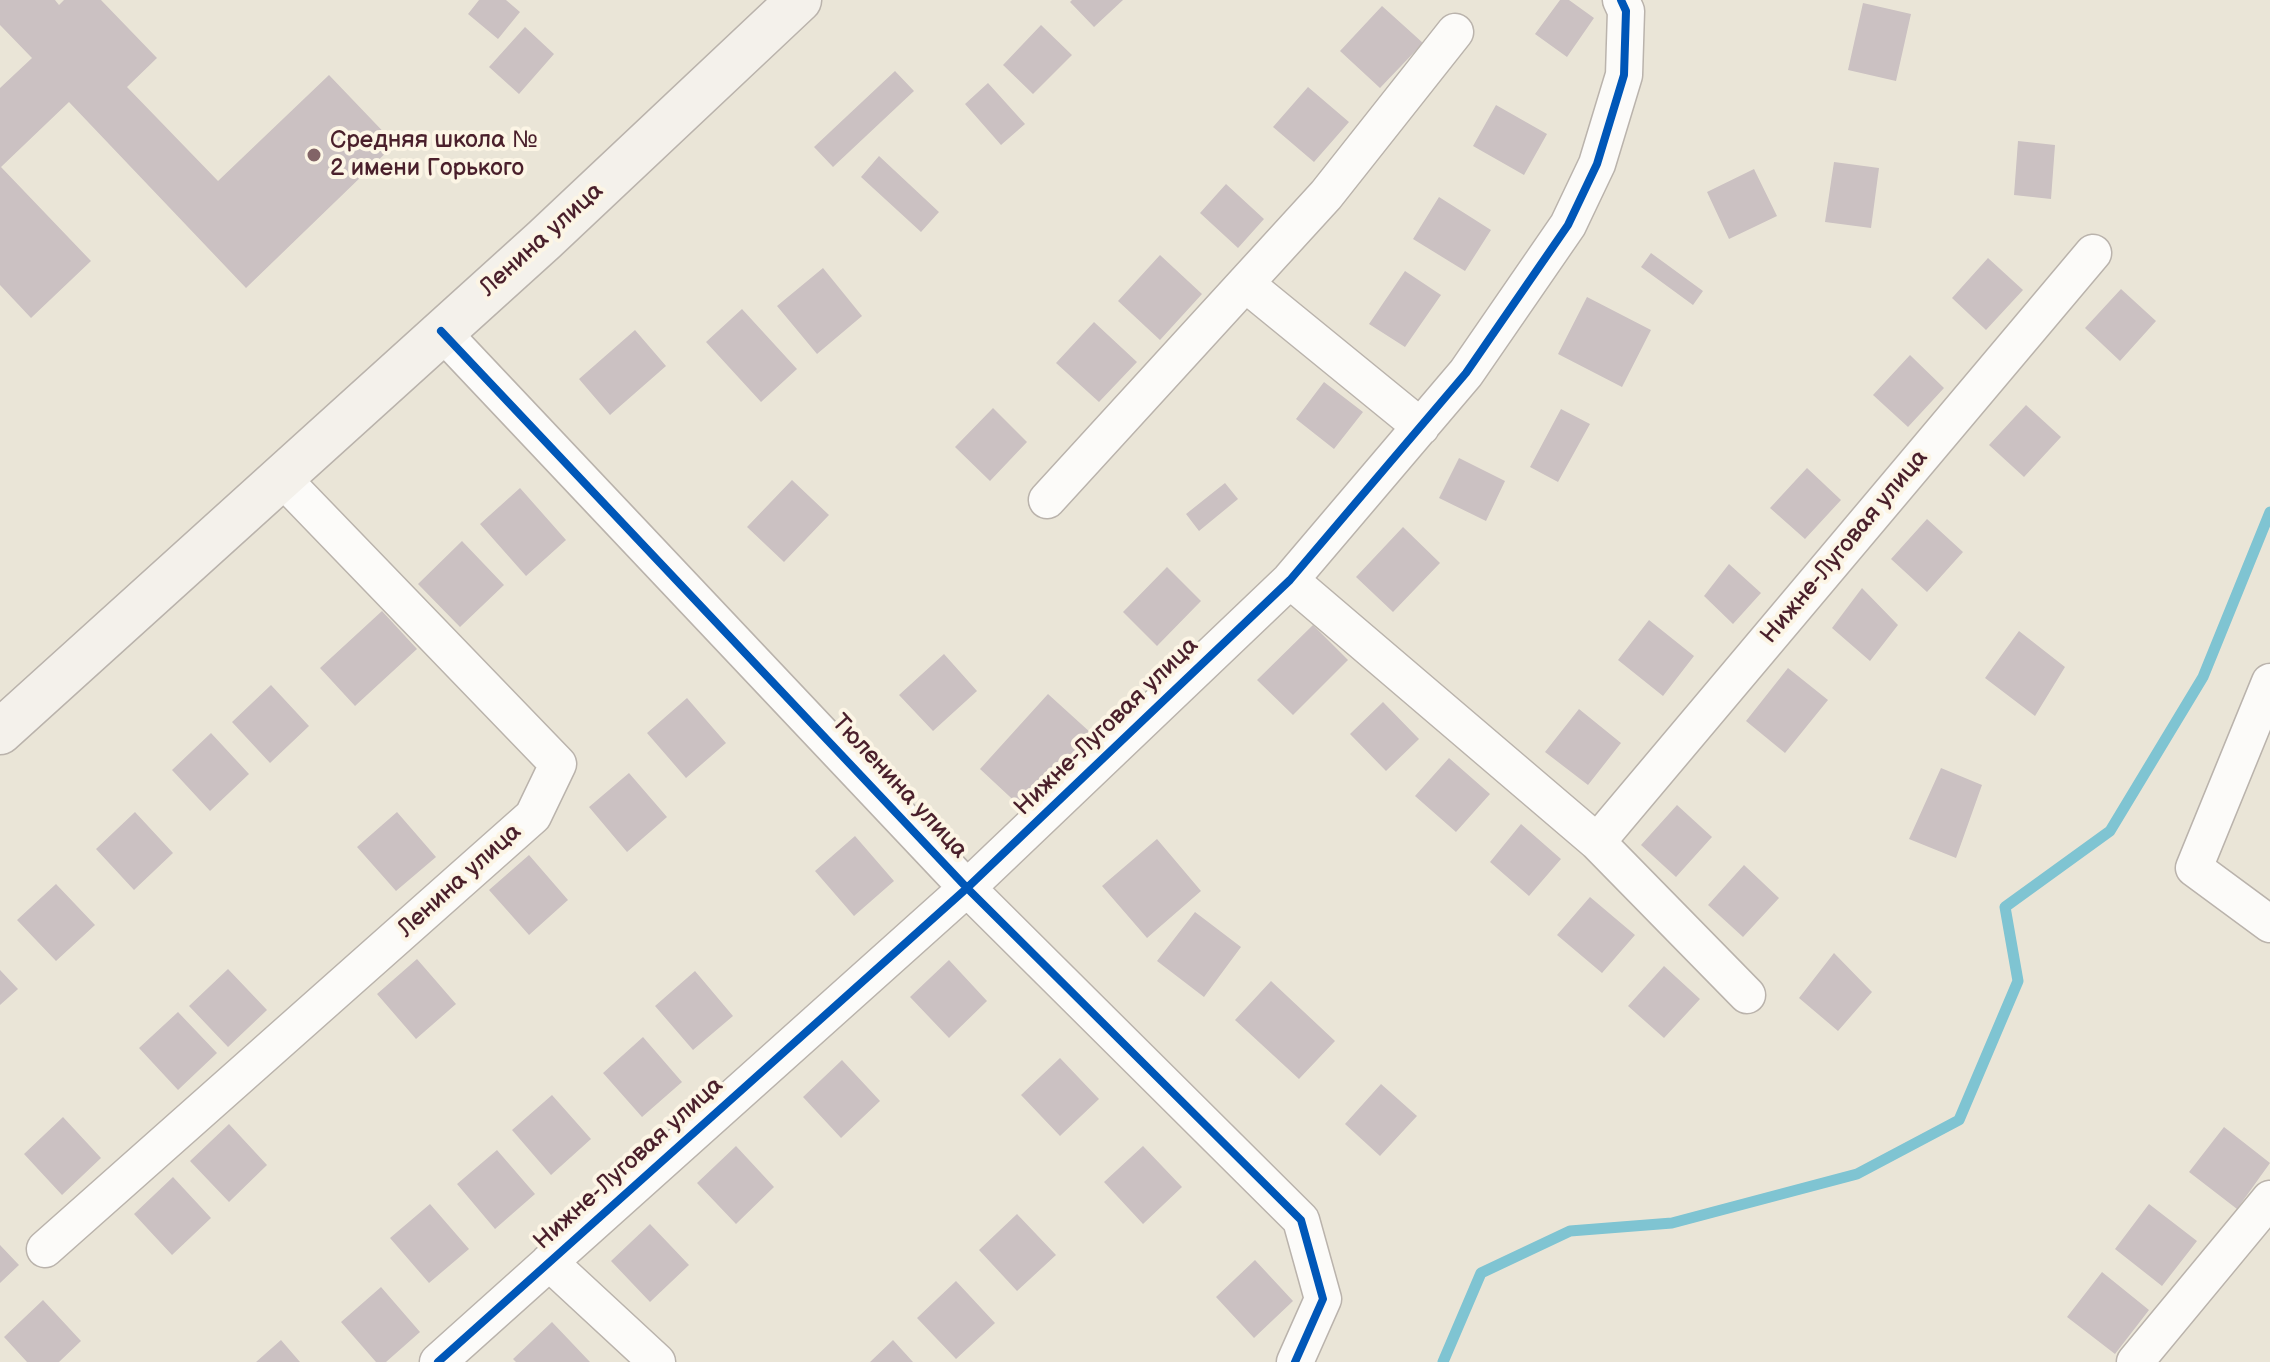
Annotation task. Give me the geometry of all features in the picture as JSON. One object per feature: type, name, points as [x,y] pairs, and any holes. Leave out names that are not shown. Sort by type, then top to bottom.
[{"type":"main road","name":"Ленина улица","points":[[0,732],[544,240],[799,0]]},
{"type":"street","name":"Нижне-Луговая улица","points":[[438,1362],[967,888],[1290,580],[1466,373],[1574,213],[1597,164],[1624,75],[1626,11],[1621,0]]},
{"type":"street","points":[[1047,500],[1247,285],[1326,195],[1455,32]]},
{"type":"street","name":"Нижне-Луговая улица","points":[[1597,842],[2093,253]]},
{"type":"street","points":[[1247,285],[1421,427]]},
{"type":"street","name":"Тюленина улица","points":[[441,331],[967,888],[1301,1220],[1323,1299],[1295,1362]]},
{"type":"street","name":"Ленина улица","points":[[45,1249],[533,816],[558,764],[280,476]]},
{"type":"street","points":[[1290,580],[1597,842],[1747,995]]},
{"type":"street","points":[[2270,682],[2194,868],[2270,924]]},
{"type":"street","points":[[2135,1362],[2270,1199]]},
{"type":"street","name":"Нижне-Луговая улица","points":[[549,1262],[657,1362]]},
{"type":"building","name":"Средняя школа № 2 имени Горького","points":[[0,0],[55,0],[59,5],[64,0],[101,0],[157,58],[127,87],[218,181],[329,75],[395,144],[246,288],[69,102],[1,167],[91,261],[31,318],[0,285],[0,88],[32,58],[0,25]]},
{"type":"building","points":[[479,0],[506,0],[520,12],[498,39],[468,14]]},
{"type":"building","points":[[1123,0],[1094,27],[1070,2]]},
{"type":"building","points":[[1560,0],[1569,0],[1594,18],[1567,57],[1535,34]]},
{"type":"building","points":[[1863,3],[1911,14],[1896,81],[1848,70]]},
{"type":"building","points":[[1382,6],[1423,43],[1380,88],[1340,51]]},
{"type":"building","points":[[1041,25],[1072,55],[1033,94],[1003,65]]},
{"type":"building","points":[[525,27],[554,54],[519,94],[489,67]]},
{"type":"building","points":[[895,71],[914,91],[833,167],[814,147]]},
{"type":"building","points":[[988,83],[1025,124],[1001,145],[965,104]]},
{"type":"building","points":[[1308,87],[1349,122],[1314,162],[1273,127]]},
{"type":"building","points":[[1496,105],[1547,134],[1524,175],[1473,146]]},
{"type":"building","points":[[2018,141],[2055,145],[2051,199],[2014,195]]},
{"type":"building","points":[[879,156],[939,212],[921,232],[861,177]]},
{"type":"building","points":[[1834,162],[1879,168],[1871,228],[1825,222]]},
{"type":"building","points":[[1754,169],[1777,216],[1729,239],[1707,192]]},
{"type":"building","points":[[1226,184],[1264,219],[1238,248],[1200,213]]},
{"type":"building","points":[[1439,197],[1491,230],[1465,271],[1413,239]]},
{"type":"building","points":[[1651,253],[1703,291],[1693,305],[1641,267]]},
{"type":"building","points":[[1160,255],[1202,294],[1160,340],[1118,301]]},
{"type":"building","points":[[1988,258],[2023,290],[1986,330],[1952,298]]},
{"type":"building","points":[[823,268],[862,316],[817,354],[777,306]]},
{"type":"building","points":[[1405,271],[1441,295],[1405,347],[1369,324]]},
{"type":"building","points":[[2121,289],[2156,321],[2120,361],[2085,328]]},
{"type":"building","points":[[1587,297],[1651,330],[1622,387],[1558,354]]},
{"type":"building","points":[[742,309],[797,369],[761,402],[706,342]]},
{"type":"building","points":[[1094,322],[1137,362],[1099,402],[1056,363]]},
{"type":"building","points":[[635,330],[666,366],[610,415],[579,379]]},
{"type":"building","points":[[1910,355],[1944,388],[1908,427],[1873,395]]},
{"type":"building","points":[[1324,382],[1363,412],[1334,449],[1296,419]]},
{"type":"building","points":[[2026,405],[2061,437],[2024,477],[1989,445]]},
{"type":"building","points":[[993,408],[1027,442],[990,481],[955,447]]},
{"type":"building","points":[[1561,409],[1590,424],[1558,482],[1530,467]]},
{"type":"building","points":[[1459,458],[1505,481],[1486,521],[1439,498]]},
{"type":"building","points":[[1807,468],[1841,500],[1805,539],[1770,508]]},
{"type":"building","points":[[792,480],[829,515],[784,562],[747,527]]},
{"type":"building","points":[[1225,483],[1238,499],[1199,531],[1186,514]]},
{"type":"building","points":[[520,488],[566,540],[526,576],[480,524]]},
{"type":"building","points":[[1927,519],[1963,552],[1927,592],[1891,559]]},
{"type":"building","points":[[1403,527],[1440,563],[1393,612],[1356,577]]},
{"type":"building","points":[[462,541],[504,585],[460,627],[418,584]]},
{"type":"building","points":[[1729,564],[1761,593],[1733,624],[1704,596]]},
{"type":"building","points":[[1167,567],[1201,601],[1157,646],[1123,612]]},
{"type":"building","points":[[1862,588],[1898,625],[1870,661],[1832,628]]},
{"type":"building","points":[[382,611],[417,649],[355,706],[320,668]]},
{"type":"building","points":[[1649,620],[1694,656],[1663,696],[1618,660]]},
{"type":"building","points":[[1313,625],[1348,660],[1293,715],[1257,680]]},
{"type":"building","points":[[2019,631],[2065,667],[2035,716],[1985,678]]},
{"type":"building","points":[[944,654],[977,691],[933,731],[899,695]]},
{"type":"building","points":[[1788,668],[1828,700],[1785,753],[1746,721]]},
{"type":"building","points":[[271,685],[309,726],[270,763],[232,722]]},
{"type":"building","points":[[1048,694],[1091,733],[1023,809],[980,769]]},
{"type":"building","points":[[687,698],[726,743],[686,778],[647,733]]},
{"type":"building","points":[[1383,702],[1419,739],[1386,771],[1350,734]]},
{"type":"building","points":[[1579,709],[1621,743],[1588,785],[1545,752]]},
{"type":"building","points":[[211,733],[249,774],[210,811],[172,770]]},
{"type":"building","points":[[1449,758],[1490,794],[1456,832],[1415,796]]},
{"type":"building","points":[[1941,768],[1982,785],[1956,858],[1909,839]]},
{"type":"building","points":[[629,773],[667,817],[627,852],[589,807]]},
{"type":"building","points":[[1677,805],[1712,837],[1676,877],[1641,845]]},
{"type":"building","points":[[135,812],[173,853],[134,890],[96,849]]},
{"type":"building","points":[[397,812],[436,857],[396,891],[357,847]]},
{"type":"building","points":[[1521,824],[1561,859],[1529,896],[1490,862]]},
{"type":"building","points":[[855,836],[894,881],[854,916],[815,871]]},
{"type":"building","points":[[1157,839],[1201,891],[1147,938],[1102,886]]},
{"type":"building","points":[[529,855],[568,900],[529,935],[489,890]]},
{"type":"building","points":[[1744,865],[1779,898],[1743,937],[1708,905]]},
{"type":"building","points":[[56,884],[95,925],[56,961],[17,920]]},
{"type":"building","points":[[1590,897],[1635,935],[1602,973],[1557,935]]},
{"type":"building","points":[[1195,912],[1241,947],[1204,997],[1157,961]]},
{"type":"building","points":[[1834,953],[1872,992],[1838,1031],[1799,998]]},
{"type":"building","points":[[417,959],[456,1004],[416,1039],[377,994]]},
{"type":"building","points":[[949,960],[987,1001],[949,1038],[910,997]]},
{"type":"building","points":[[1664,966],[1700,999],[1664,1038],[1628,1006]]},
{"type":"building","points":[[228,969],[267,1010],[228,1047],[189,1006]]},
{"type":"building","points":[[0,970],[18,989],[0,1005]]},
{"type":"building","points":[[695,971],[733,1016],[693,1050],[655,1006]]},
{"type":"building","points":[[1271,981],[1335,1041],[1299,1079],[1235,1020]]},
{"type":"building","points":[[178,1012],[217,1053],[178,1090],[139,1048]]},
{"type":"building","points":[[643,1037],[682,1082],[642,1117],[603,1073]]},
{"type":"building","points":[[1060,1058],[1099,1099],[1060,1136],[1021,1095]]},
{"type":"building","points":[[842,1060],[880,1101],[841,1138],[803,1097]]},
{"type":"building","points":[[1381,1084],[1417,1116],[1380,1156],[1345,1124]]},
{"type":"building","points":[[552,1095],[591,1139],[551,1175],[512,1130]]},
{"type":"building","points":[[63,1117],[101,1158],[62,1195],[24,1154]]},
{"type":"building","points":[[229,1124],[267,1165],[229,1202],[190,1161]]},
{"type":"building","points":[[2224,1127],[2270,1163],[2237,1209],[2189,1172]]},
{"type":"building","points":[[736,1146],[774,1187],[736,1224],[697,1183]]},
{"type":"building","points":[[1143,1146],[1182,1187],[1143,1224],[1104,1182]]},
{"type":"building","points":[[497,1150],[535,1194],[495,1229],[457,1184]]},
{"type":"building","points":[[173,1177],[211,1218],[172,1255],[134,1214]]},
{"type":"building","points":[[430,1204],[469,1249],[429,1283],[390,1238]]},
{"type":"building","points":[[2149,1204],[2197,1241],[2162,1286],[2115,1249]]},
{"type":"building","points":[[1017,1214],[1056,1255],[1017,1291],[979,1250]]},
{"type":"building","points":[[650,1224],[689,1265],[650,1302],[611,1261]]},
{"type":"building","points":[[0,1245],[19,1265],[0,1283]]},
{"type":"building","points":[[1255,1260],[1293,1301],[1254,1338],[1216,1297]]},
{"type":"building","points":[[2102,1272],[2149,1310],[2115,1354],[2067,1317]]},
{"type":"building","points":[[956,1281],[995,1323],[956,1359],[917,1318]]},
{"type":"building","points":[[381,1287],[420,1332],[386,1362],[376,1362],[341,1322]]},
{"type":"building","points":[[43,1300],[81,1341],[59,1362],[27,1362],[4,1337]]},
{"type":"building","points":[[552,1322],[590,1362],[516,1362],[513,1359]]},
{"type":"building","points":[[281,1340],[300,1362],[256,1362]]},
{"type":"building","points":[[893,1340],[913,1362],[870,1362]]},
{"type":"waterway","points":[[1443,1362],[1481,1273],[1570,1231],[1672,1223],[1857,1174],[1959,1120],[2018,981],[2005,907],[2110,831],[2203,677],[2270,512]]},
{"type":"cycle path","points":[[438,1362],[967,888],[1290,580],[1466,373],[1568,225],[1597,164],[1624,75],[1626,11],[1621,0]]},
{"type":"cycle path","points":[[441,331],[967,888],[1301,1220],[1323,1299],[1295,1362]]},
{"type":"place","name":"Средняя школа № 2 имени Горького","points":[[314,155]]}]
